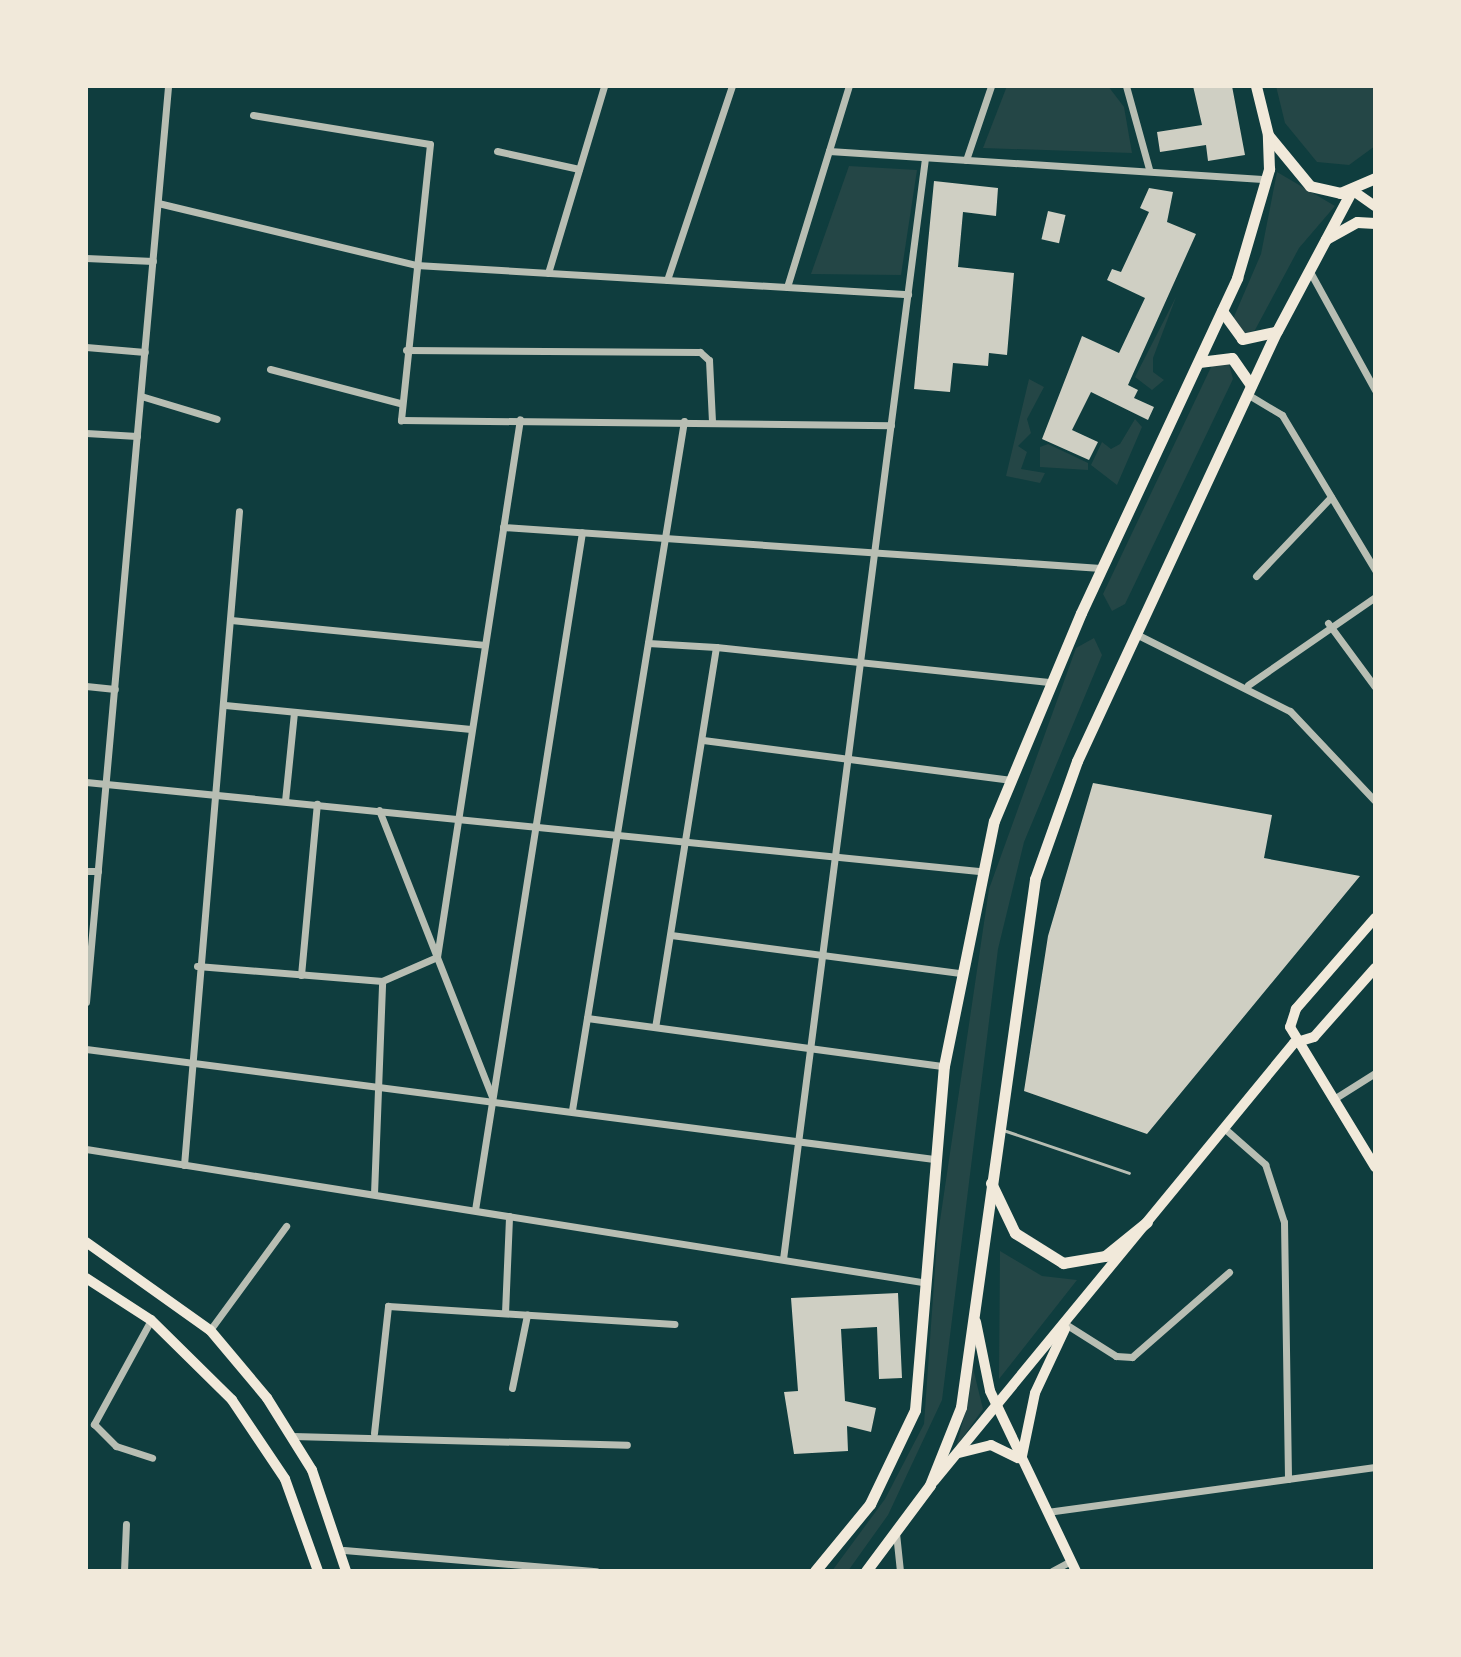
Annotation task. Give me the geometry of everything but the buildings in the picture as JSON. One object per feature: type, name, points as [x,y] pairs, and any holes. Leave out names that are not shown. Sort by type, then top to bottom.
[{"type":"main road","points":[[815,1571],[870,1504],[909,1429],[921,1381],[922,1282],[944,1066],[979,871],[1009,780],[1051,682],[1222,310],[1266,179],[1268,135],[1256,86]]},
{"type":"main road","points":[[1268,135],[1310,186],[1352,190],[1375,206]]},
{"type":"main road","points":[[930,1485],[961,1407],[996,1128],[1035,879],[1077,761],[1277,331],[1352,190],[1375,178]]},
{"type":"main road","points":[[1323,242],[1347,225],[1375,223]]},
{"type":"main road","points":[[1222,310],[1242,339],[1277,331]]},
{"type":"main road","points":[[1199,362],[1232,358],[1249,390]]},
{"type":"main road","points":[[1375,918],[1296,1009],[1294,1043],[1337,1097],[1375,1167]]},
{"type":"main road","points":[[866,1571],[930,1485],[1294,1043],[1314,1037],[1375,968]]},
{"type":"main road","points":[[990,1171],[1015,1233],[1050,1259],[1090,1261],[1147,1222]]},
{"type":"main road","points":[[86,1242],[210,1330],[293,1436],[344,1550],[346,1571]]},
{"type":"main road","points":[[86,1278],[151,1320],[214,1378],[267,1447],[300,1512],[318,1571]]},
{"type":"main road","points":[[1024,1466],[1029,1410],[1078,1305]]},
{"type":"main road","points":[[975,1306],[980,1361],[996,1405],[1073,1566]]},
{"type":"main road","points":[[954,1456],[991,1445],[1024,1466]]},
{"type":"street","points":[[86,1002],[168,86]]},
{"type":"street","points":[[548,273],[604,86]]},
{"type":"street","points":[[667,280],[732,86]]},
{"type":"street","points":[[787,287],[849,86]]},
{"type":"street","points":[[966,160],[991,86]]},
{"type":"street","points":[[1126,86],[1149,169]]},
{"type":"street","points":[[253,115],[430,144],[400,403],[401,420],[891,425]]},
{"type":"street","points":[[497,151],[579,169]]},
{"type":"street","points":[[829,151],[1149,169],[1266,179]]},
{"type":"street","points":[[783,1259],[925,158]]},
{"type":"street","points":[[158,203],[416,265],[908,294]]},
{"type":"street","points":[[86,258],[153,261]]},
{"type":"street","points":[[1309,269],[1375,390]]},
{"type":"street","points":[[86,347],[145,352]]},
{"type":"street","points":[[406,350],[700,352],[709,360],[712,422]]},
{"type":"street","points":[[270,369],[400,403]]},
{"type":"street","points":[[1249,390],[1282,415],[1375,570]]},
{"type":"street","points":[[141,396],[217,419]]},
{"type":"street","points":[[437,957],[520,419]]},
{"type":"street","points":[[572,1110],[684,421]]},
{"type":"street","points":[[86,433],[137,436]]},
{"type":"street","points":[[1256,576],[1331,497]]},
{"type":"street","points":[[184,1165],[197,966],[218,794],[239,511]]},
{"type":"street","points":[[503,527],[1101,568]]},
{"type":"street","points":[[475,1210],[582,532]]},
{"type":"street","points":[[1248,685],[1328,623],[1375,597]]},
{"type":"street","points":[[231,620],[485,645]]},
{"type":"street","points":[[1328,623],[1375,687]]},
{"type":"street","points":[[1136,634],[1248,685],[1333,750],[1375,801]]},
{"type":"street","points":[[648,643],[716,647],[1051,682]]},
{"type":"street","points":[[655,1026],[688,840],[716,647]]},
{"type":"street","points":[[86,686],[115,689]]},
{"type":"street","points":[[225,705],[471,729]]},
{"type":"street","points":[[285,801],[294,712]]},
{"type":"street","points":[[703,740],[1009,780]]},
{"type":"street","points":[[86,782],[979,871]]},
{"type":"street","points":[[301,975],[317,804]]},
{"type":"street","points":[[379,810],[493,1099]]},
{"type":"street","points":[[86,871],[98,871]]},
{"type":"street","points":[[671,935],[959,973]]},
{"type":"street","points":[[197,966],[382,981],[437,957]]},
{"type":"street","points":[[374,1194],[382,981]]},
{"type":"street","points":[[587,1018],[944,1066]]},
{"type":"street","points":[[86,1049],[493,1099],[934,1159]]},
{"type":"street","points":[[1337,1097],[1375,1073]]},
{"type":"street","points":[[1224,1128],[1265,1164],[1284,1222],[1288,1479]]},
{"type":"street","points":[[86,1149],[922,1282]]},
{"type":"street","points":[[505,1313],[509,1216]]},
{"type":"street","points":[[210,1330],[286,1226]]},
{"type":"street","points":[[1067,1325],[1116,1356],[1132,1357],[1229,1272]]},
{"type":"street","points":[[374,1433],[388,1306],[674,1324]]},
{"type":"street","points":[[512,1388],[527,1315]]},
{"type":"street","points":[[151,1320],[94,1424],[116,1446],[152,1458]]},
{"type":"street","points":[[293,1436],[374,1433],[627,1445]]},
{"type":"street","points":[[1047,1512],[1375,1467]]},
{"type":"street","points":[[124,1571],[126,1524]]},
{"type":"street","points":[[896,1533],[900,1571]]},
{"type":"street","points":[[344,1550],[596,1571]]},
{"type":"street","points":[[1052,1571],[1073,1566]]},
{"type":"lane","points":[[996,1128],[1129,1173]]},
{"type":"shaded area","points":[[1007,86],[1108,86],[1124,107],[1132,153],[983,148]]},
{"type":"shaded area","points":[[1276,86],[1375,86],[1375,146],[1349,165],[1317,162],[1285,123]]},
{"type":"shaded area","points":[[849,166],[917,170],[901,275],[811,274]]},
{"type":"shaded area","points":[[1277,172],[1335,206],[1299,248],[1255,330],[1244,334],[1233,319],[1261,254]]},
{"type":"shaded area","points":[[1176,297],[1153,358],[1153,372],[1164,380],[1152,390],[1135,377]]},
{"type":"shaded area","points":[[1213,363],[1229,364],[1233,379],[1125,604],[1112,611],[1103,594]]},
{"type":"shaded area","points":[[1029,379],[1044,387],[1027,419],[1031,433],[1018,446],[1027,452],[1021,469],[1045,473],[1040,483],[1006,476]]},
{"type":"shaded area","points":[[1135,419],[1142,427],[1117,485],[1091,465],[1102,442],[1111,449],[1120,444]]},
{"type":"shaded area","points":[[1048,444],[1088,463],[1088,470],[1040,467],[1040,447]]},
{"type":"shaded area","points":[[1094,638],[1102,655],[1024,842],[998,949],[942,1400],[888,1515],[848,1571],[832,1571],[885,1499],[924,1424],[937,1241],[989,889],[1076,648]]},
{"type":"shaded area","points":[[1000,1251],[1042,1276],[1077,1280],[999,1379]]},
{"type":"shaded area","points":[[972,1364],[983,1409],[956,1447],[969,1398]]}]
